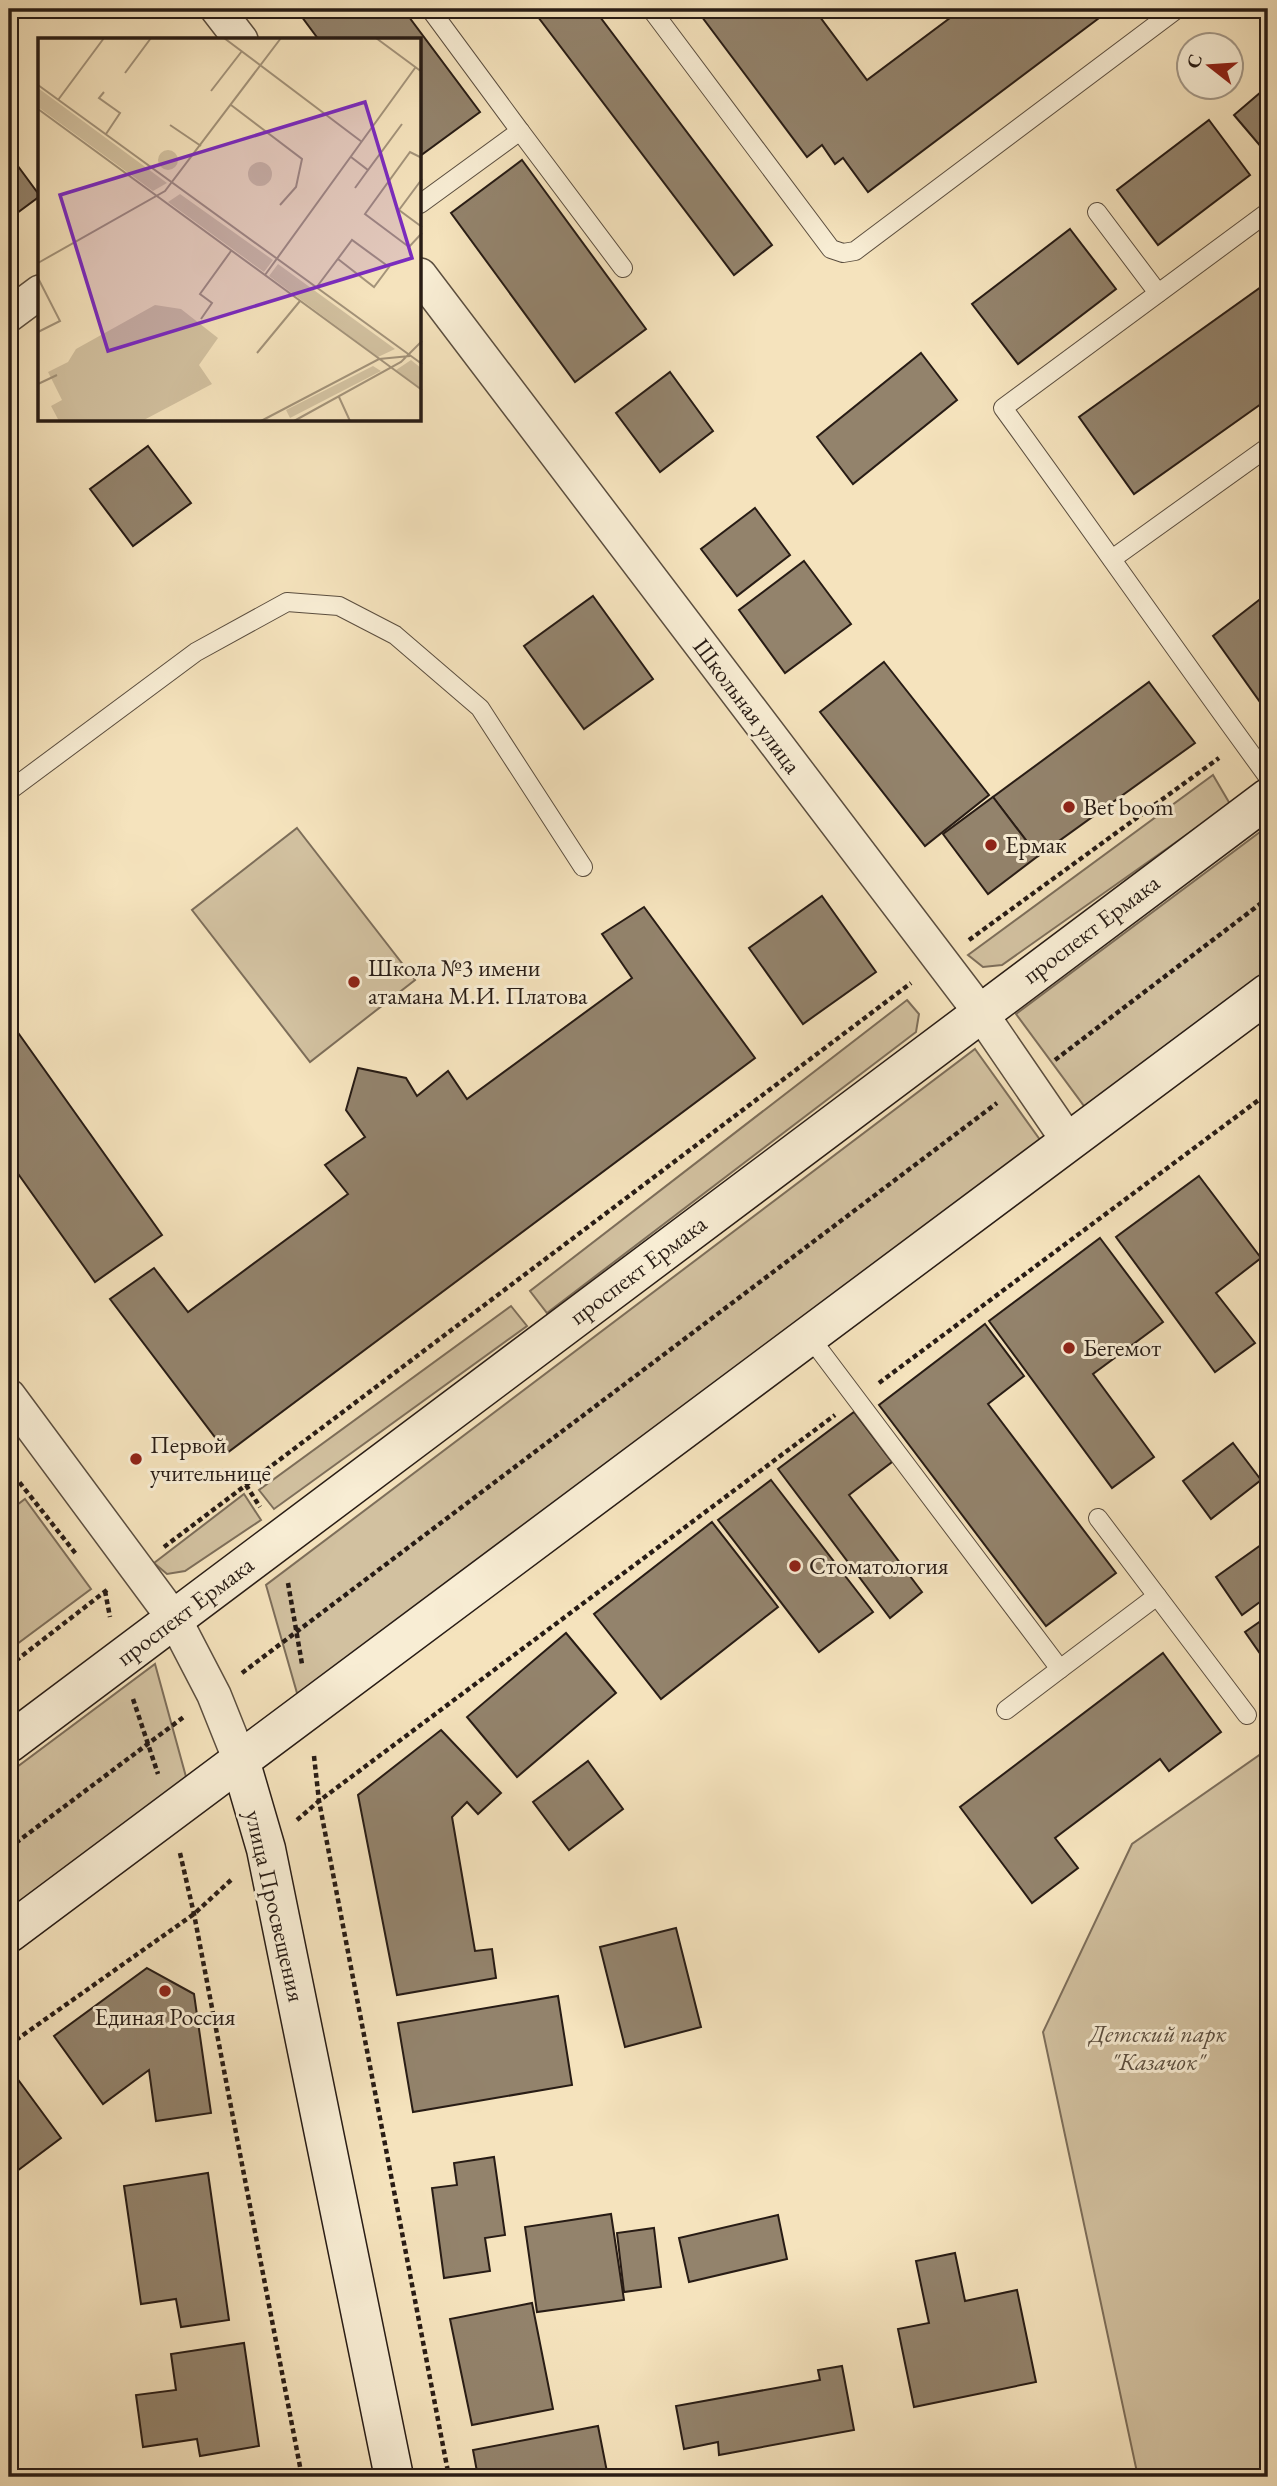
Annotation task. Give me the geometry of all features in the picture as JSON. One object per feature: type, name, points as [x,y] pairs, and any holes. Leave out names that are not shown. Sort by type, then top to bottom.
[{"type":"main road","name":"проспект Ермака","points":[[9,1743],[1268,798]]},
{"type":"main road","points":[[9,1933],[1268,993]]},
{"type":"main road","name":"улица Просвещения","points":[[240,1760],[266,1849],[394,2477]]},
{"type":"street","points":[[217,9],[239,38]]},
{"type":"street","name":"Школьная улица","points":[[422,278],[980,1012],[1069,1142]]},
{"type":"street","points":[[9,315],[38,293]]},
{"type":"street","name":"улица Просвещения","points":[[9,1396],[175,1619],[214,1695],[240,1760]]},
{"type":"lane","points":[[430,9],[623,268]]},
{"type":"lane","points":[[651,9],[831,249],[843,253],[855,251],[1177,9]]},
{"type":"lane","points":[[422,203],[520,131]]},
{"type":"lane","points":[[1097,212],[1158,293]]},
{"type":"lane","points":[[1268,212],[1003,408],[1268,776]]},
{"type":"lane","points":[[1112,559],[1268,447]]},
{"type":"lane","points":[[9,791],[196,652],[287,602],[339,606],[395,635],[480,708],[583,867]]},
{"type":"lane","points":[[809,1336],[1060,1669]]},
{"type":"lane","points":[[1098,1518],[1247,1715]]},
{"type":"lane","points":[[1006,1710],[1157,1596]]},
{"type":"path","points":[[9,1666],[941,961],[1242,741]]},
{"type":"path","points":[[9,1848],[1268,898]]},
{"type":"path","points":[[319,1801],[1268,1093]]},
{"type":"path","points":[[9,1469],[81,1561]]},
{"type":"path","points":[[246,1485],[281,1539],[310,1709],[319,1801],[449,2477]]},
{"type":"path","points":[[97,1581],[105,1591],[120,1661],[171,1812],[194,1914],[302,2477]]},
{"type":"path","points":[[9,2045],[194,1914]]},
{"type":"green space","points":[[1213,775],[1230,804],[1002,965],[983,967],[968,955]]},
{"type":"green space","points":[[1268,826],[1268,976],[1087,1110],[1016,1014]]},
{"type":"green space","points":[[297,828],[415,980],[310,1062],[192,910]]},
{"type":"green space","points":[[907,1000],[919,1014],[916,1032],[547,1313],[530,1291]]},
{"type":"green space","points":[[975,1049],[1043,1144],[299,1700],[266,1585]]},
{"type":"green space","points":[[511,1306],[527,1326],[274,1509],[259,1490]]},
{"type":"green space","points":[[244,1494],[261,1520],[185,1571],[167,1574],[154,1563]]},
{"type":"green space","points":[[25,1499],[91,1589],[9,1650],[9,1511]]},
{"type":"green space","points":[[155,1664],[188,1784],[9,1918],[9,1773]]},
{"type":"green space","name":"Детский парк \"Казачок\"","points":[[1268,1749],[1268,2477],[1138,2477],[1043,2032],[1132,1844]]},
{"type":"building","points":[[296,9],[403,9],[480,112],[422,155],[422,38],[318,38]]},
{"type":"building","points":[[532,9],[594,9],[772,245],[734,275]]},
{"type":"building","points":[[696,9],[814,9],[867,80],[962,9],[1111,9],[868,192],[843,158],[835,164],[822,145],[807,157]]},
{"type":"building","points":[[1268,86],[1268,155],[1234,115]]},
{"type":"building","points":[[1209,120],[1250,175],[1158,245],[1117,190]]},
{"type":"building","points":[[9,154],[38,193],[38,197],[9,219]]},
{"type":"building","points":[[522,160],[646,329],[575,382],[451,213]]},
{"type":"building","points":[[1070,229],[1116,289],[1018,364],[972,304]]},
{"type":"building","points":[[1268,282],[1268,399],[1134,494],[1079,417]]},
{"type":"building","points":[[921,353],[957,400],[853,484],[817,437]]},
{"type":"building","points":[[670,372],[713,431],[660,472],[616,413]]},
{"type":"building","points":[[148,446],[191,503],[133,546],[90,489]]},
{"type":"building","points":[[755,508],[790,555],[737,596],[701,549]]},
{"type":"building","points":[[804,561],[851,624],[785,673],[739,610]]},
{"type":"building","points":[[1268,593],[1268,696],[1260,702],[1213,636]]},
{"type":"building","points":[[593,596],[653,679],[584,729],[524,646]]},
{"type":"building","points":[[884,662],[989,795],[925,846],[820,712]]},
{"type":"building","points":[[1149,682],[1195,743],[1038,856],[993,797]]},
{"type":"building","name":"Ермак","points":[[993,797],[1038,856],[988,894],[943,834]]},
{"type":"building","points":[[822,896],[876,972],[803,1024],[749,948]]},
{"type":"building","points":[[644,907],[755,1058],[227,1453],[110,1299],[154,1268],[188,1312],[348,1194],[325,1165],[365,1137],[346,1110],[358,1068],[406,1078],[417,1096],[448,1071],[467,1099],[632,978],[602,934]]},
{"type":"building","points":[[9,1020],[162,1235],[95,1282],[9,1161]]},
{"type":"building","points":[[1199,1176],[1261,1258],[1216,1293],[1255,1343],[1215,1372],[1116,1237]]},
{"type":"building","name":"Бегемот","points":[[1100,1238],[1163,1322],[1093,1374],[1154,1457],[1112,1488],[989,1321]]},
{"type":"building","points":[[985,1324],[1024,1376],[988,1404],[1116,1573],[1046,1626],[879,1405]]},
{"type":"building","points":[[854,1412],[892,1462],[849,1495],[922,1592],[890,1618],[778,1469]]},
{"type":"building","points":[[1233,1443],[1261,1480],[1211,1519],[1183,1481]]},
{"type":"building","name":"Стоматология","points":[[771,1480],[873,1612],[819,1652],[718,1520]]},
{"type":"building","points":[[712,1522],[778,1607],[661,1699],[594,1614]]},
{"type":"building","points":[[1268,1540],[1268,1596],[1242,1615],[1216,1577]]},
{"type":"building","points":[[1268,1616],[1268,1665],[1245,1632]]},
{"type":"building","points":[[566,1633],[616,1693],[517,1777],[467,1717]]},
{"type":"building","points":[[1163,1653],[1221,1732],[1169,1771],[1160,1759],[1055,1838],[1078,1868],[1032,1903],[960,1807]]},
{"type":"building","points":[[441,1730],[501,1793],[478,1814],[467,1802],[452,1817],[475,1951],[492,1949],[496,1978],[397,1995],[358,1795]]},
{"type":"building","points":[[588,1761],[623,1809],[569,1850],[533,1802]]},
{"type":"building","points":[[676,1928],[701,2027],[625,2047],[600,1947]]},
{"type":"building","points":[[147,1968],[194,1994],[211,2113],[156,2121],[149,2070],[103,2104],[54,2036]]},
{"type":"building","points":[[558,1996],[572,2085],[413,2112],[398,2023]]},
{"type":"building","points":[[11,2070],[61,2138],[9,2177],[9,2072]]},
{"type":"building","points":[[494,2157],[505,2235],[485,2238],[490,2271],[444,2278],[432,2188],[457,2185],[454,2163]]},
{"type":"building","points":[[208,2173],[229,2320],[181,2327],[176,2299],[141,2304],[124,2186]]},
{"type":"building","points":[[611,2214],[624,2300],[537,2312],[525,2227]]},
{"type":"building","points":[[778,2215],[787,2259],[689,2282],[679,2238]]},
{"type":"building","points":[[654,2228],[661,2287],[624,2292],[617,2233]]},
{"type":"building","points":[[955,2253],[965,2301],[1017,2290],[1036,2382],[914,2407],[898,2329],[929,2323],[916,2261]]},
{"type":"building","points":[[532,2303],[553,2409],[472,2425],[450,2319]]},
{"type":"building","points":[[244,2343],[259,2446],[200,2456],[197,2439],[143,2447],[136,2395],[176,2390],[171,2354]]},
{"type":"building","points":[[842,2366],[854,2430],[719,2455],[718,2442],[684,2449],[676,2406],[820,2380],[818,2370]]},
{"type":"building","points":[[598,2426],[608,2477],[478,2477],[473,2450]]},
{"type":"building","points":[[275,2471],[277,2477],[248,2477]]},
{"type":"place","name":"Bet boom","points":[[1069,807]]},
{"type":"place","name":"Ермак","points":[[991,845]]},
{"type":"place","name":"Школа №3 имени атамана М.И. Платова","points":[[354,982]]},
{"type":"place","name":"Бегемот","points":[[1069,1348]]},
{"type":"place","name":"Первой учительнице","points":[[136,1459]]},
{"type":"place","name":"Стоматология","points":[[795,1566]]},
{"type":"place","name":"Единая Россия","points":[[165,1991]]}]
